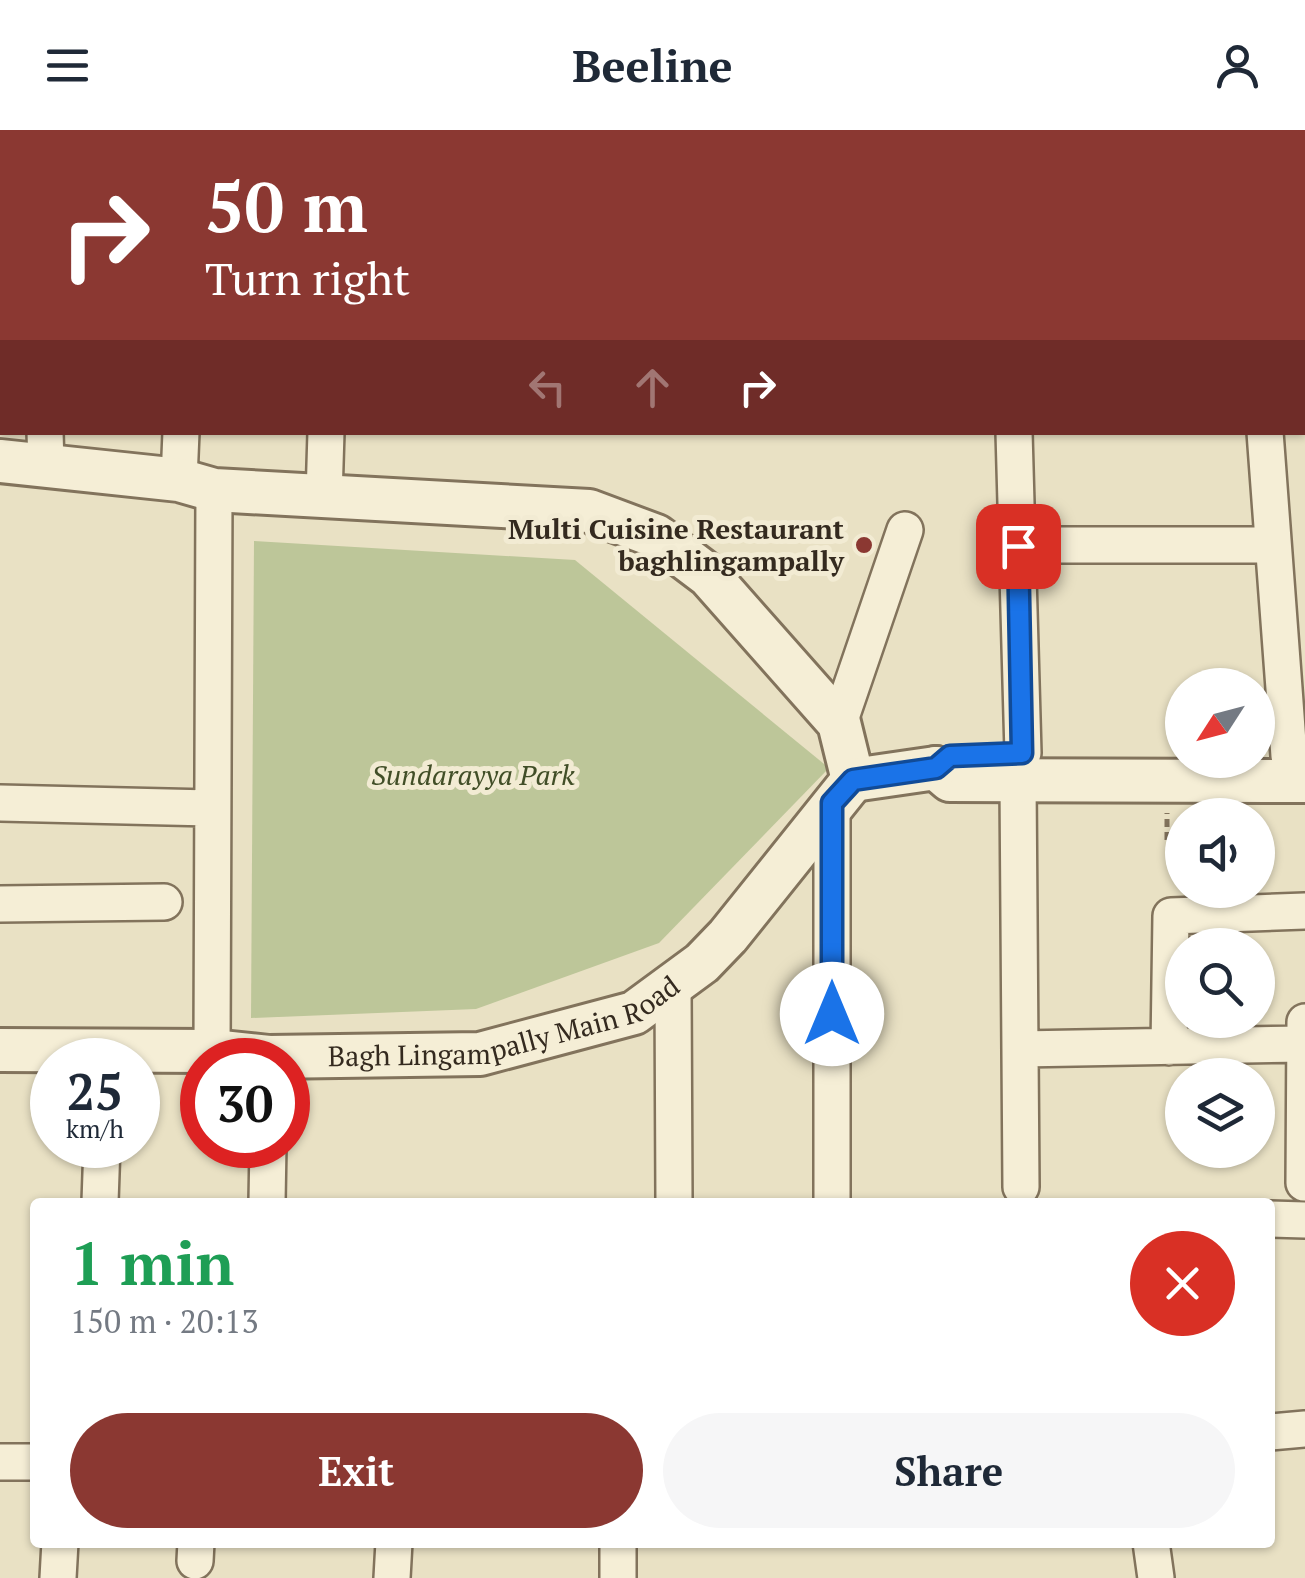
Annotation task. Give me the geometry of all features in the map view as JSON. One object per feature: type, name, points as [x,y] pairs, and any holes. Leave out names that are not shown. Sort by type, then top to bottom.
[{"type":"street","points":[[182,435],[196,485],[210,808],[212,1038]]},
{"type":"street","points":[[324,497],[326,435]]},
{"type":"street","points":[[1014,435],[1022,1187]]},
{"type":"street","points":[[1020,768],[1289,761],[1265,435]]},
{"type":"street","points":[[0,461],[45,448],[196,485],[324,497],[589,511],[656,536],[709,576],[839,723]]},
{"type":"street","points":[[0,481],[176,500],[196,485]]},
{"type":"street","points":[[832,1198],[842,791],[839,723],[905,530]]},
{"type":"street","points":[[1018,546],[1272,545]]},
{"type":"street","points":[[842,791],[936,768],[950,780],[1020,768],[1165,755]]},
{"type":"street","name":"Bagh Lingampally Main Road","points":[[310,1058],[480,1054],[634,1013],[673,986],[728,936],[842,791]]},
{"type":"street","points":[[0,803],[210,808]]},
{"type":"street","points":[[0,904],[164,902]]},
{"type":"street","points":[[1169,1048],[1170,916],[1305,910]]},
{"type":"street","points":[[673,986],[674,1198]]},
{"type":"street","points":[[1304,1182],[1305,1021]]},
{"type":"street","points":[[1020,1049],[1304,1044]]},
{"type":"street","name":"Bagh Lingampally Main Road","points":[[0,1050],[30,1052]]},
{"type":"street","points":[[100,1198],[101,1168]]},
{"type":"street","points":[[267,1198],[268,1168]]},
{"type":"street","points":[[1275,1219],[1305,1220]]},
{"type":"street","points":[[1275,1432],[1305,1429]]},
{"type":"street","points":[[0,1462],[30,1462]]},
{"type":"street","points":[[58,1578],[60,1548]]},
{"type":"street","points":[[392,1578],[394,1548]]},
{"type":"street","points":[[618,1548],[618,1578]]},
{"type":"street","points":[[1153,1548],[1156,1578]]},
{"type":"green space","name":"Sundarayya Park","points":[[254,541],[575,560],[829,768],[659,943],[476,1009],[251,1018]]},
{"type":"place","name":"Multi Cuisine Restaurant baghlingampally","points":[[864,545]]},
{"type":"route","points":[[832,1014],[832,803],[853,780],[936,768],[950,756],[1022,753],[1018,546]]}]
